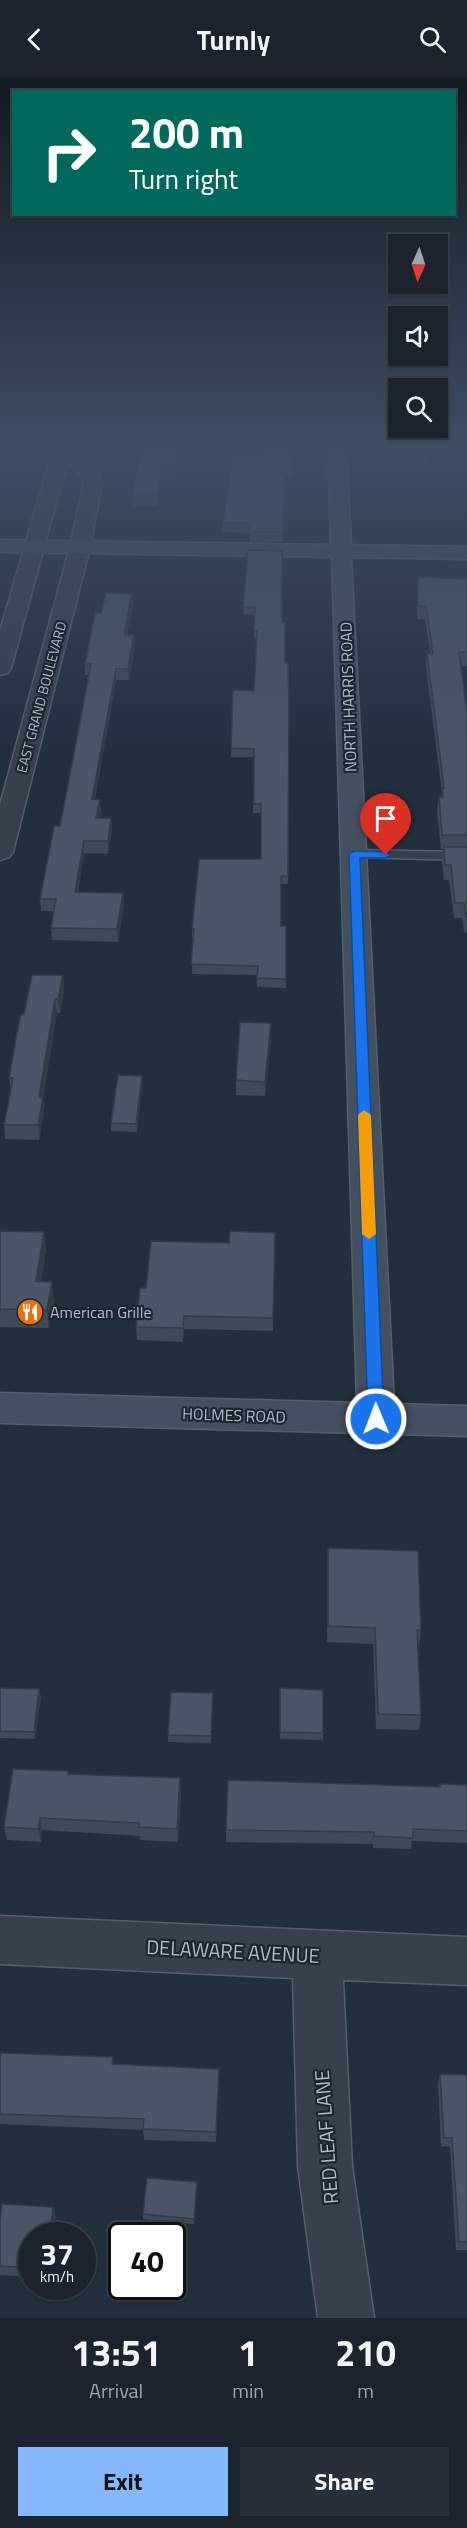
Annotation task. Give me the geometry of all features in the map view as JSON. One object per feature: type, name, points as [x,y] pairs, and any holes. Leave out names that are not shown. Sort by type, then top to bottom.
[{"type":"street","name":"EAST GRAND BOULEVARD","points":[[0,668],[34,548]]},
{"type":"street","name":"EAST GRAND BOULEVARD","points":[[0,852],[5,810],[80,548]]},
{"type":"street","points":[[108,548],[467,554]]},
{"type":"street","name":"NORTH HARRIS ROAD","points":[[341,548],[376,1419]]},
{"type":"street","name":"HOLMES ROAD","points":[[0,1408],[467,1421]]},
{"type":"street","name":"DELAWARE AVENUE","points":[[0,1940],[467,1961]]},
{"type":"street","name":"RED LEAF LANE","points":[[316,1954],[325,2166],[346,2318]]},
{"type":"lane","points":[[354,854],[467,856]]},
{"type":"building","points":[[248,550],[282,551],[282,622],[285,622],[285,663],[288,663],[289,703],[288,876],[281,876],[281,926],[286,926],[286,979],[257,978],[258,966],[191,964],[199,859],[261,859],[261,804],[254,804],[254,749],[231,748],[233,690],[254,691],[257,631],[254,631],[255,607],[243,607]]},
{"type":"building","points":[[418,577],[467,579],[467,652],[459,652],[467,713],[467,835],[442,835],[439,797],[443,797],[442,788],[444,788],[427,653],[433,654],[426,606],[418,606]]},
{"type":"building","points":[[106,593],[132,594],[124,635],[134,635],[128,669],[116,669],[92,799],[100,800],[96,818],[111,818],[108,841],[84,841],[75,892],[123,893],[117,929],[51,928],[56,899],[40,899],[54,826],[60,826],[91,664],[85,664],[95,613],[101,613]]},
{"type":"building","points":[[444,847],[467,847],[467,917],[464,903],[455,903],[451,865],[445,865]]},
{"type":"building","points":[[32,975],[63,975],[58,999],[55,999],[39,1097],[43,1098],[38,1125],[4,1125],[13,1078],[9,1078],[16,1038],[21,1014],[24,1014]]},
{"type":"building","points":[[240,1022],[271,1023],[265,1082],[236,1080]]},
{"type":"building","points":[[118,1075],[142,1076],[136,1124],[111,1123]]},
{"type":"building","points":[[0,1231],[44,1232],[36,1281],[52,1282],[47,1310],[0,1309]]},
{"type":"building","points":[[230,1231],[275,1233],[273,1318],[184,1316],[183,1328],[136,1327],[140,1288],[146,1288],[151,1241],[229,1243]]},
{"type":"building","points":[[328,1548],[418,1551],[421,1630],[417,1630],[421,1715],[378,1714],[375,1628],[328,1626]]},
{"type":"building","points":[[0,1688],[39,1689],[34,1732],[0,1731]]},
{"type":"building","points":[[280,1688],[323,1690],[323,1733],[280,1732]]},
{"type":"building","points":[[171,1692],[213,1693],[211,1736],[168,1735]]},
{"type":"building","points":[[13,1769],[68,1771],[68,1774],[180,1778],[177,1829],[139,1827],[139,1823],[40,1818],[38,1829],[4,1827]]},
{"type":"building","points":[[228,1780],[440,1787],[440,1784],[467,1785],[467,1831],[413,1829],[413,1838],[374,1836],[374,1832],[226,1830]]},
{"type":"building","points":[[0,2053],[113,2057],[112,2064],[219,2069],[216,2132],[143,2129],[144,2119],[0,2114]]},
{"type":"building","points":[[440,2074],[467,2075],[467,2242],[459,2242],[452,2138],[444,2138]]},
{"type":"building","points":[[147,2178],[197,2182],[194,2219],[143,2214]]},
{"type":"building","points":[[2,2204],[53,2207],[51,2222],[18,2222],[18,2271],[17,2267],[0,2266]]},
{"type":"slow traffic","points":[[364,1115],[369,1234]]},
{"type":"place","name":"American Grille","points":[[30,1312]]},
{"type":"route","points":[[376,1419],[354,854],[386,855]]}]
